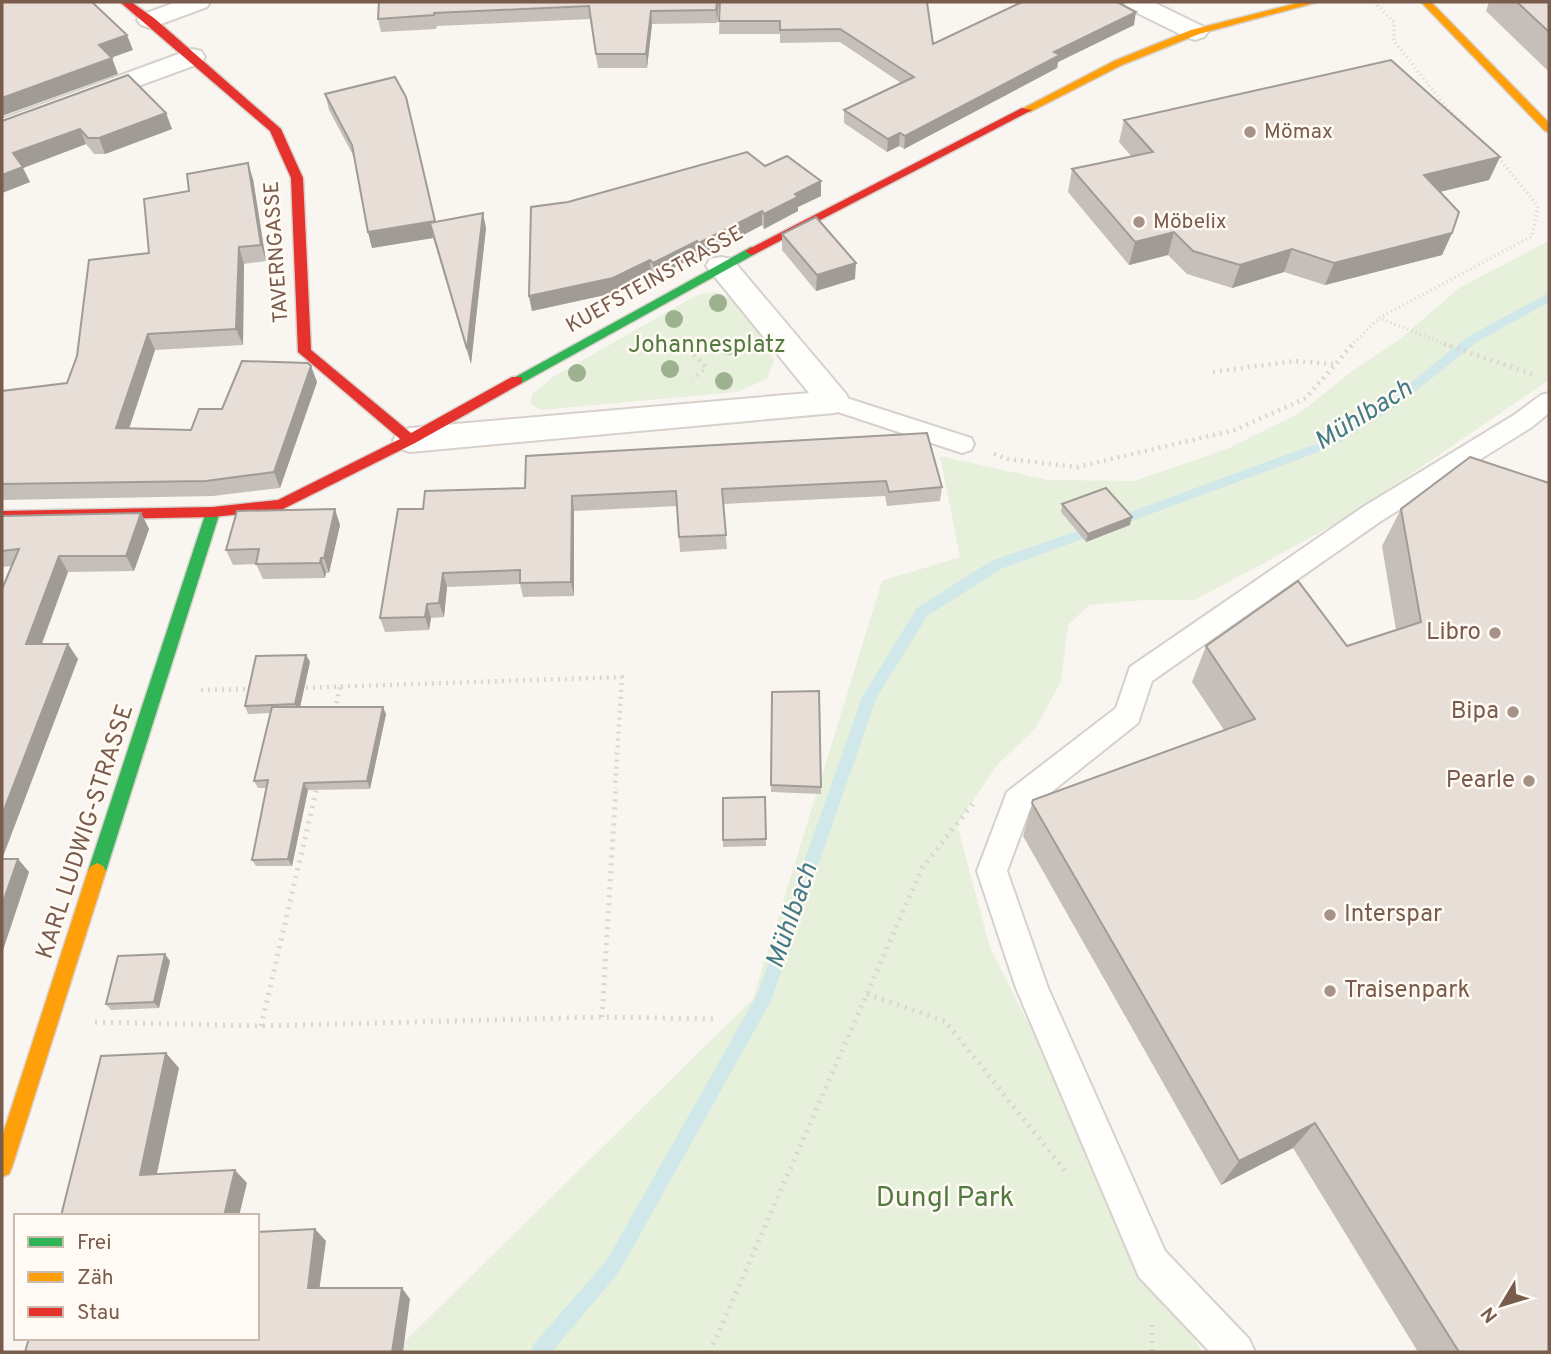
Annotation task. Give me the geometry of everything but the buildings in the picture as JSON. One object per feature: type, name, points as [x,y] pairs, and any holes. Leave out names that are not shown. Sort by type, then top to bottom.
[{"type":"street","name":"TAVERNGASSE","points":[[125,2],[275,129],[297,178],[305,352],[410,440]]},
{"type":"street","points":[[149,20],[198,2]]},
{"type":"street","points":[[1134,2],[1195,32]]},
{"type":"street","name":"KUEFSTEINSTRASSE","points":[[2,516],[213,512],[281,505],[410,440],[721,266],[1118,63],[1195,32],[1313,2]]},
{"type":"street","points":[[1426,2],[1549,128]]},
{"type":"street","points":[[2,128],[192,57]]},
{"type":"street","points":[[721,266],[834,402]]},
{"type":"street","points":[[410,440],[834,402]]},
{"type":"street","name":"KARL LUDWIG-STRASSE","points":[[2,1167],[213,512]]},
{"type":"lane","points":[[1236,1352],[1152,1264],[1032,988],[992,871],[1018,801],[1128,715],[1140,674],[1373,514],[1523,421],[1549,401]]},
{"type":"lane","points":[[834,402],[962,444]]},
{"type":"path","points":[[962,444],[1008,459],[1077,467],[1235,430],[1306,398],[1379,318],[1532,236],[1538,206],[1505,163],[1448,109],[1394,41],[1394,23],[1374,2]]},
{"type":"path","points":[[1413,77],[1422,76]]},
{"type":"path","points":[[1379,318],[1441,343],[1533,374]]},
{"type":"path","points":[[619,323],[665,344],[690,351],[706,368],[679,390],[656,418]]},
{"type":"path","points":[[1213,372],[1294,361],[1335,364]]},
{"type":"path","points":[[288,688],[622,677],[602,1017]]},
{"type":"path","points":[[334,714],[340,687]]},
{"type":"path","points":[[155,691],[261,689]]},
{"type":"path","points":[[261,1026],[318,782]]},
{"type":"path","points":[[710,1352],[922,868],[978,797]]},
{"type":"path","points":[[867,994],[945,1021],[1067,1173]]},
{"type":"path","points":[[49,1021],[261,1026],[602,1017],[719,1019]]},
{"type":"green space","name":"Dungl Park","points":[[1549,241],[1549,380],[1345,519],[1195,600],[1144,600],[1089,605],[1068,625],[1061,681],[1035,729],[998,764],[957,824],[990,948],[1151,1264],[1202,1352],[394,1352],[753,999],[882,581],[960,557],[940,456],[1047,480],[1135,481],[1229,448],[1300,413],[1351,372],[1400,339],[1459,288]]},
{"type":"green space","name":"Johannesplatz","points":[[716,292],[739,302],[766,342],[774,361],[767,379],[737,392],[541,410],[531,404],[532,394],[553,377],[699,294]]},
{"type":"waterway","name":"Mühlbach","points":[[1124,519],[1328,444],[1392,404],[1473,339],[1549,297]]},
{"type":"waterway","name":"Mühlbach","points":[[540,1352],[613,1266],[765,996],[869,697],[922,612],[996,565],[1080,535]]},
{"type":"traffic: fast","points":[[517,380],[751,251]]},
{"type":"traffic: fast","points":[[97,871],[213,512]]},
{"type":"traffic: slow","points":[[1026,110],[1118,63],[1195,32],[1313,2]]},
{"type":"traffic: slow","points":[[1426,2],[1549,129]]},
{"type":"traffic: slow","points":[[2,1167],[97,871]]},
{"type":"traffic: jam","points":[[125,2],[150,20],[275,129],[297,178],[305,352],[410,440]]},
{"type":"traffic: jam","points":[[751,251],[1026,110]]},
{"type":"traffic: jam","points":[[2,516],[213,512],[281,505],[410,440],[517,380]]},
{"type":"place","name":"Mömax","points":[[1250,132]]},
{"type":"place","name":"Möbelix","points":[[1139,222]]},
{"type":"place","name":"Libro","points":[[1495,633]]},
{"type":"place","name":"Bipa","points":[[1513,712]]},
{"type":"place","name":"Pearle","points":[[1529,781]]},
{"type":"place","name":"Interspar","points":[[1330,915]]},
{"type":"place","name":"Traisenpark","points":[[1330,991]]}]
